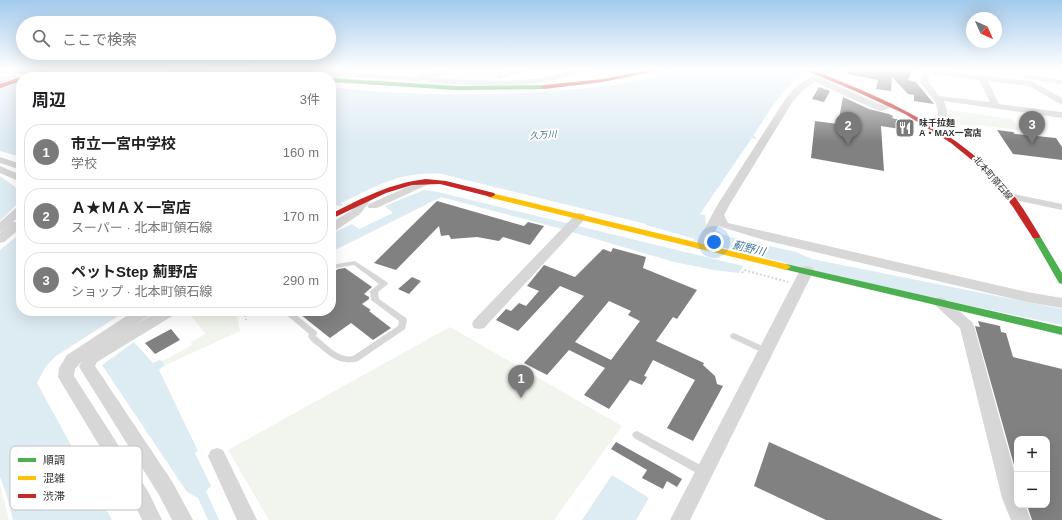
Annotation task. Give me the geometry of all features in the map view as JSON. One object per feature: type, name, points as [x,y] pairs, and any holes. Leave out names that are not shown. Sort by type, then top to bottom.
[{"type":"main road","name":"北本町領石線","points":[[862,93],[891,105],[931,126],[970,153],[997,180],[1009,196],[1062,281]]},
{"type":"main road","points":[[427,181],[440,182],[701,246],[1062,331]]},
{"type":"main road","points":[[336,215],[369,204]]},
{"type":"street","points":[[701,246],[724,204],[784,106],[795,93]]},
{"type":"street","points":[[931,126],[941,122],[944,112],[938,98],[934,93]]},
{"type":"street","points":[[990,93],[996,106]]},
{"type":"street","points":[[1047,93],[1062,102]]},
{"type":"street","points":[[938,98],[1062,115]]},
{"type":"street","points":[[0,160],[16,165]]},
{"type":"street","points":[[0,169],[16,177]]},
{"type":"street","points":[[336,225],[369,204],[427,181]]},
{"type":"street","points":[[1009,196],[1062,207]]},
{"type":"street","points":[[0,228],[16,214]]},
{"type":"street","points":[[479,324],[580,217]]},
{"type":"street","points":[[717,219],[723,225],[764,236],[1027,297],[1062,303]]},
{"type":"street","points":[[0,239],[16,226]]},
{"type":"street","points":[[683,519],[705,472],[807,270]]},
{"type":"street","points":[[940,302],[966,326],[1012,498],[1021,520]]},
{"type":"street","points":[[109,446],[66,377],[67,368],[73,359],[86,348],[137,316]]},
{"type":"street","points":[[138,446],[87,366],[91,358],[161,316]]},
{"type":"street","points":[[142,452],[166,489],[183,520]]},
{"type":"street","points":[[217,456],[247,520]]},
{"type":"street","points":[[142,499],[152,520]]},
{"type":"lane","points":[[292,316],[313,333],[312,336],[314,338],[343,360],[349,361],[355,359],[402,327],[403,320],[375,300],[374,291],[384,284],[355,263],[336,265]]},
{"type":"lane","points":[[734,336],[766,350]]},
{"type":"lane","points":[[637,435],[705,472]]},
{"type":"path","points":[[742,273],[744,270],[799,285]]},
{"type":"path","points":[[245,316],[246,320]]},
{"type":"shaded area","points":[[948,110],[1013,119],[1019,130],[950,123]]},
{"type":"shaded area","points":[[191,316],[237,316],[240,331],[164,366],[163,361],[192,345],[191,342],[206,334]]},
{"type":"shaded area","points":[[450,327],[622,426],[554,520],[269,520],[228,450]]},
{"type":"shaded area","points":[[0,485],[9,520],[0,520]]},
{"type":"water","points":[[0,93],[16,93],[16,156],[0,151]]},
{"type":"water","name":"久万川","points":[[336,93],[783,93],[753,136],[756,137],[755,139],[752,138],[700,214],[705,215],[706,225],[721,233],[715,244],[693,241],[695,239],[646,224],[442,174],[401,177],[341,203],[343,205],[336,205]]},
{"type":"water","points":[[0,176],[16,189],[16,205],[0,221]]},
{"type":"water","points":[[424,190],[438,192],[743,266],[739,273],[714,270],[674,262],[562,229],[441,197],[336,250],[336,232],[352,224],[359,229],[393,213],[385,206]]},
{"type":"water","points":[[16,237],[16,316],[118,316],[56,356],[46,366],[37,383],[71,446],[10,446],[10,508],[0,477],[0,250]]},
{"type":"water","points":[[134,342],[153,363],[159,360],[163,361],[164,366],[159,370],[198,451],[195,453],[211,486],[206,491],[219,520],[208,520],[198,498],[187,492],[102,365]]},
{"type":"water","points":[[612,475],[649,498],[636,520],[582,520]]},
{"type":"water","points":[[10,510],[107,510],[112,520],[13,520]]},
{"type":"building","points":[[815,93],[829,93],[824,102],[812,99]]},
{"type":"building","points":[[925,93],[934,104],[914,101],[914,95],[908,94]]},
{"type":"building","points":[[843,97],[869,109],[889,114],[893,116],[892,118],[900,120],[900,129],[881,126],[884,171],[811,158],[815,121],[838,124]]},
{"type":"building","points":[[997,130],[1013,132],[1015,134],[1056,138],[1062,147],[1062,160],[1013,154]]},
{"type":"building","points":[[437,201],[524,226],[528,222],[544,226],[530,245],[503,237],[499,241],[477,237],[451,239],[449,235],[441,236],[439,226],[396,270],[374,263]]},
{"type":"building","points":[[613,248],[646,257],[643,268],[697,290],[677,319],[673,317],[656,341],[704,363],[703,365],[715,376],[717,384],[723,386],[693,441],[667,428],[695,380],[653,360],[644,376],[647,377],[642,385],[630,380],[609,409],[584,395],[605,368],[569,350],[547,375],[524,363],[584,296],[560,286],[518,331],[496,320],[506,309],[511,311],[519,303],[526,306],[539,291],[527,286],[544,265],[575,277],[603,249],[611,252]],"holes":[[[609,301],[631,311],[628,315],[640,321],[611,360],[575,342]]]},
{"type":"building","points":[[345,268],[372,287],[364,294],[369,297],[369,299],[362,304],[391,328],[373,340],[351,323],[330,338],[302,316],[336,316],[336,270]]},
{"type":"building","points":[[412,277],[421,281],[409,294],[398,289]]},
{"type":"building","points":[[978,321],[1000,326],[1001,332],[1006,333],[1013,357],[1062,369],[1062,520],[1032,520],[1028,508],[1050,508],[1050,436],[1014,436],[1014,465],[975,326],[980,327]]},
{"type":"building","points":[[171,329],[180,340],[155,354],[145,343]]},
{"type":"building","points":[[616,442],[682,479],[677,487],[667,481],[663,489],[642,478],[647,470],[611,449]]},
{"type":"building","points":[[769,442],[943,520],[826,520],[754,486]]},
{"type":"waterway","name":"薊野川","points":[[690,229],[724,242],[789,257],[807,265],[1062,317]]},
{"type":"traffic: fast","points":[[1036,236],[1062,281]]},
{"type":"traffic: fast","points":[[786,267],[1062,331]]},
{"type":"traffic: slow","points":[[491,195],[786,267]]},
{"type":"traffic: jam","points":[[864,93],[907,113],[931,127],[976,159],[1007,192],[1036,236]]},
{"type":"traffic: jam","points":[[336,214],[384,191],[398,186],[426,181],[453,184],[491,195]]},
{"type":"place","name":"味千拉麺 A・MAX一宮店","points":[[905,128]]},
{"type":"place","name":"ペットStep 薊野店","points":[[1032,144]]},
{"type":"place","name":"Ａ★ＭＡＸ一宮店","points":[[848,145]]},
{"type":"place","name":"市立一宮中学校","points":[[521,398]]}]
